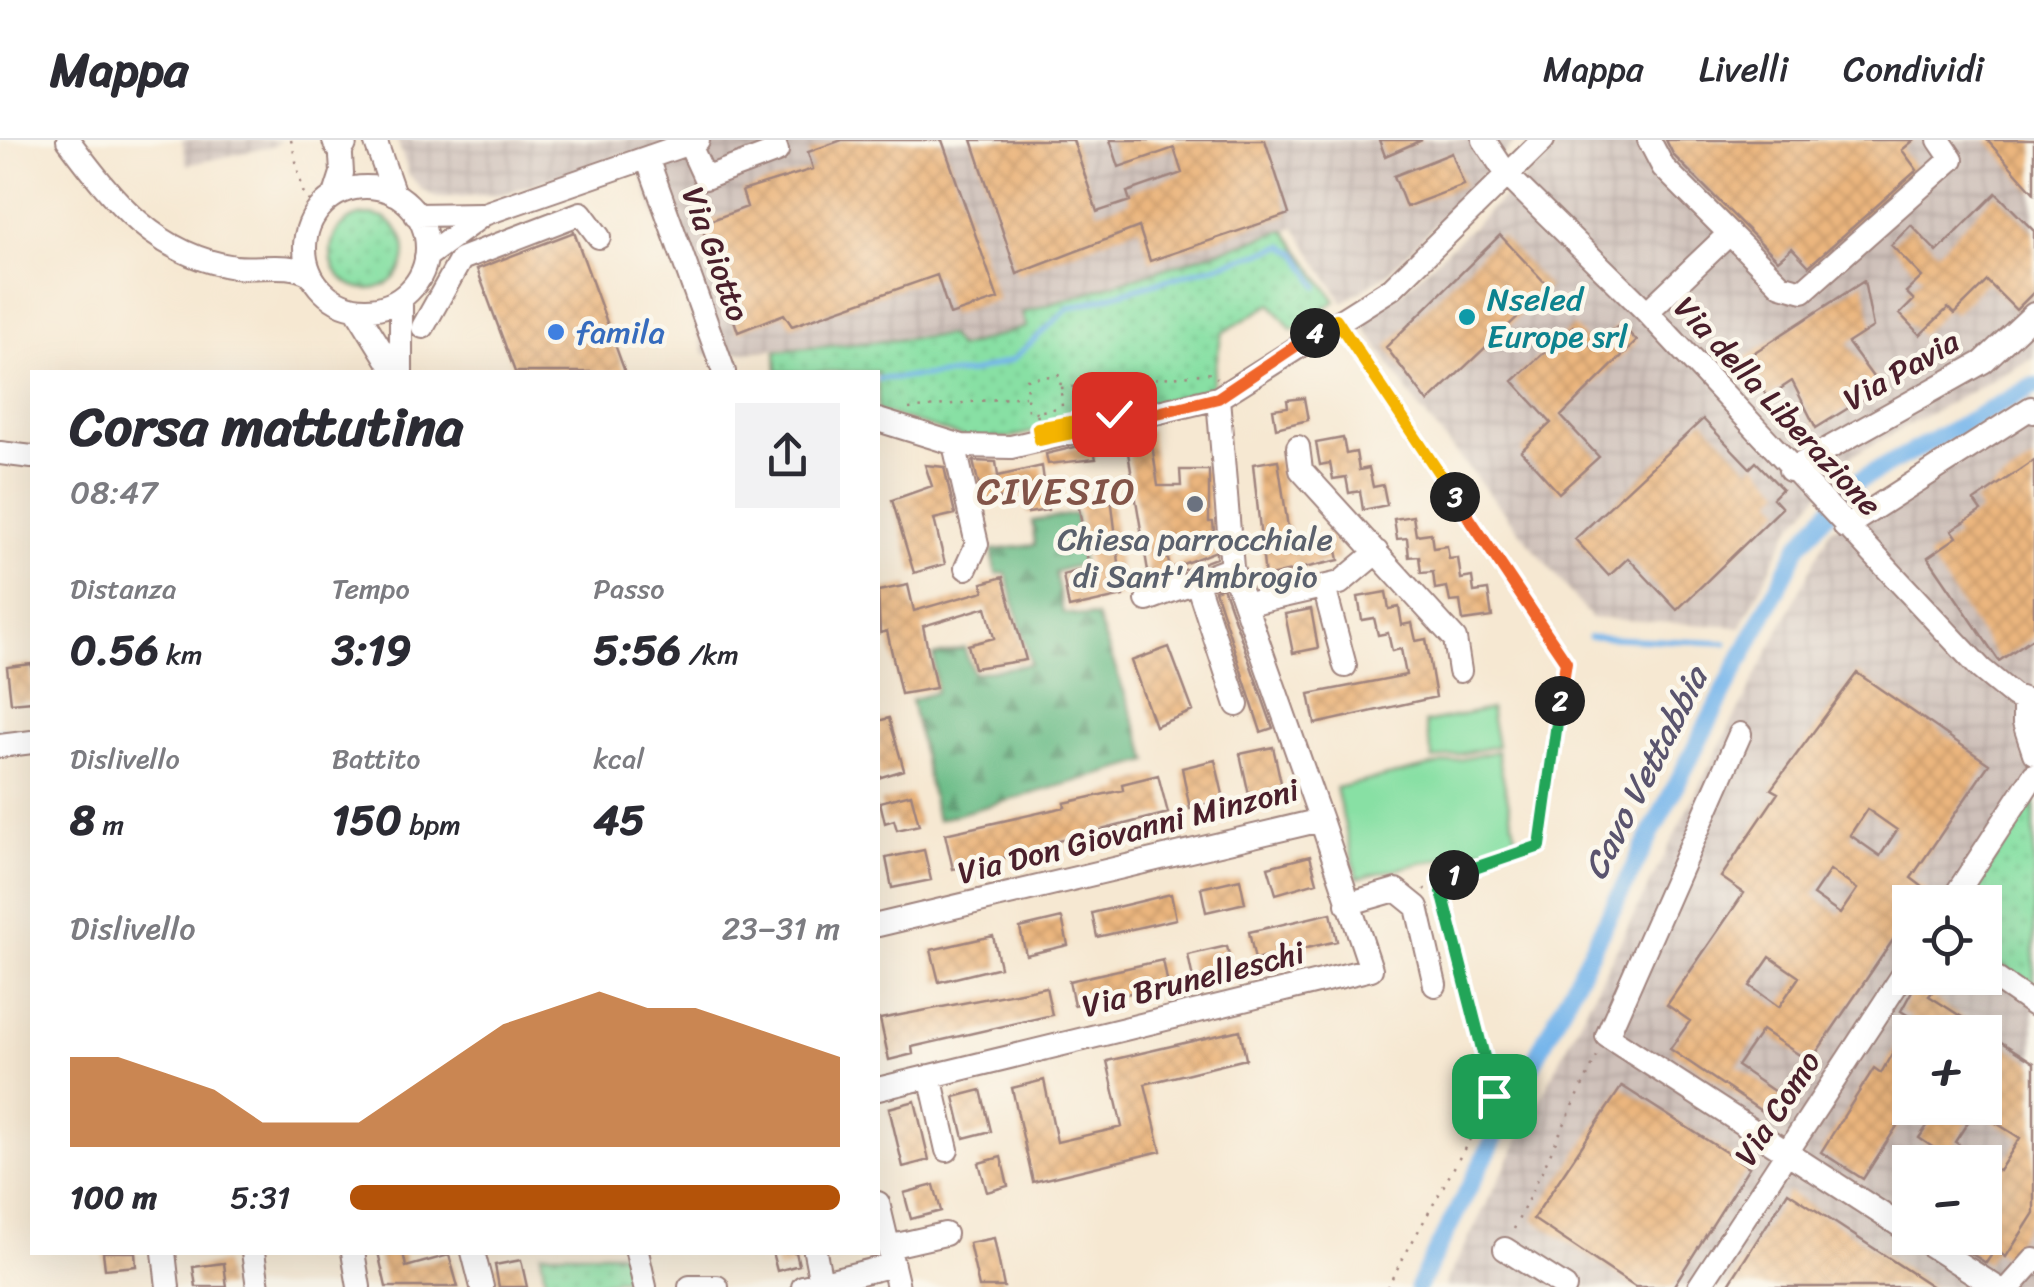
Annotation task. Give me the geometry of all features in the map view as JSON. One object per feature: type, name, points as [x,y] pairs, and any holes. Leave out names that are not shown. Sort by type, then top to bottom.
[{"type":"street","points":[[68,140],[111,197],[154,236],[202,260],[310,274]]},
{"type":"street","points":[[375,140],[394,194],[416,215],[426,257]]},
{"type":"street","points":[[340,141],[340,185],[307,230],[304,249],[310,274],[335,301],[374,309],[401,298],[414,285],[426,257],[484,214],[694,142],[705,178],[777,151],[773,140]]},
{"type":"street","name":"Via della Liberazione","points":[[1484,140],[1508,176],[1647,312],[1814,496],[1981,669],[2029,702]]},
{"type":"street","points":[[880,421],[954,444],[990,448],[1040,440],[1216,389],[1392,288],[1544,140]]},
{"type":"street","points":[[1650,140],[1663,167],[1781,285],[1803,291],[1952,159],[1939,140]]},
{"type":"street","name":"Via Giotto","points":[[647,158],[723,370]]},
{"type":"street","points":[[327,203],[356,188],[394,194]]},
{"type":"street","points":[[422,327],[461,258],[581,212],[599,237]]},
{"type":"street","points":[[416,215],[484,214]]},
{"type":"street","points":[[1647,312],[1730,233]]},
{"type":"street","points":[[280,268],[304,249]]},
{"type":"street","points":[[398,370],[401,298]]},
{"type":"street","points":[[356,308],[397,370]]},
{"type":"street","name":"Via Pavia","points":[[1790,470],[1982,362],[2034,314]]},
{"type":"street","name":"Via Don Giovanni Minzoni","points":[[880,925],[1321,820],[1248,604],[1232,568],[1216,389]]},
{"type":"street","points":[[1842,524],[2031,408],[2034,412]]},
{"type":"street","points":[[954,444],[977,544],[966,568]]},
{"type":"street","points":[[1298,447],[1301,470],[1454,639],[1460,671]]},
{"type":"street","points":[[0,453],[30,457]]},
{"type":"street","points":[[1248,604],[1324,587],[1351,576],[1378,552]]},
{"type":"street","points":[[1147,600],[1232,568]]},
{"type":"street","points":[[1198,582],[1237,705]]},
{"type":"street","points":[[1324,587],[1345,666]]},
{"type":"street","points":[[2029,702],[2024,723],[2034,753]]},
{"type":"street","points":[[1740,734],[1607,1036],[1892,1220]]},
{"type":"street","points":[[0,746],[30,742]]},
{"type":"street","points":[[1961,885],[2034,775]]},
{"type":"street","name":"Via Brunelleschi","points":[[880,1088],[1371,969],[1321,820]]},
{"type":"street","points":[[1348,904],[1396,890],[1417,907],[1435,985]]},
{"type":"street","points":[[2002,983],[2034,1005]]},
{"type":"street","name":"Via Como","points":[[1699,1287],[1892,992]]},
{"type":"street","points":[[930,1076],[947,1150]]},
{"type":"street","points":[[880,1211],[893,1266]]},
{"type":"street","points":[[815,1255],[812,1285],[893,1266],[946,1234]]},
{"type":"street","points":[[1505,1249],[1565,1287]]},
{"type":"street","points":[[164,1255],[168,1287]]},
{"type":"street","points":[[253,1255],[258,1287]]},
{"type":"street","points":[[353,1255],[358,1287]]},
{"type":"street","points":[[475,1255],[482,1287]]},
{"type":"street","points":[[638,1255],[645,1287]]},
{"type":"street","points":[[1946,1255],[1996,1287]]},
{"type":"street","points":[[2010,1287],[2034,1260]]},
{"type":"street","points":[[690,1287],[718,1287]]},
{"type":"path","points":[[291,140],[304,195],[327,203]]},
{"type":"path","points":[[1336,319],[1566,662],[1540,846],[1439,880],[1494,1096],[1387,1287]]},
{"type":"path","points":[[1211,373],[1216,389]]},
{"type":"path","points":[[1211,373],[1216,389]]},
{"type":"path","points":[[1061,388],[1211,373]]},
{"type":"path","points":[[1060,375],[1062,407],[1028,412],[1027,396],[1026,379],[1060,375]]},
{"type":"path","points":[[1096,416],[1093,400],[1102,398],[1100,384]]},
{"type":"path","points":[[908,409],[1027,396]]},
{"type":"path","points":[[1037,412],[1040,440]]},
{"type":"path","points":[[1505,1249],[1607,1036]]},
{"type":"shaded area","points":[[182,140],[282,140],[274,146],[187,165]]},
{"type":"shaded area","points":[[397,140],[1517,140],[1386,275],[1343,302],[1295,227],[1023,312],[1027,327],[957,348],[948,335],[705,355],[633,152],[502,194],[437,198],[421,189],[409,174]]},
{"type":"shaded area","points":[[1565,140],[2034,140],[2034,358],[1852,455],[1790,529],[1741,627],[1591,618],[1419,408],[1358,317],[1402,292]]},
{"type":"shaded area","points":[[2034,399],[2034,1287],[1444,1287],[1831,529]]},
{"type":"green space","points":[[368,215],[382,217],[394,226],[403,238],[403,266],[394,278],[382,287],[368,289],[354,287],[342,278],[333,266],[331,252],[333,238],[342,226],[354,217]]},
{"type":"green space","points":[[1285,230],[1336,301],[1292,330],[1271,304],[1222,333],[1211,389],[1008,438],[967,438],[880,412],[880,370],[777,370],[776,351],[948,335],[958,348],[1026,327],[1022,313]]},
{"type":"green space","points":[[1075,514],[1082,564],[1055,572],[1063,613],[1097,617],[1149,761],[937,820],[911,700],[936,692],[934,656],[964,648],[973,673],[1031,664],[1006,573],[996,574],[992,550],[1035,545],[1032,521]]},
{"type":"green space","points":[[1490,709],[1497,746],[1433,760],[1425,723]]},
{"type":"green space","points":[[1497,751],[1517,841],[1357,878],[1336,788]]},
{"type":"green space","points":[[2034,799],[2034,986],[2002,965],[2002,885],[1977,885]]},
{"type":"green space","points":[[541,1255],[624,1255],[629,1278],[586,1287],[546,1287]]},
{"type":"building","points":[[842,140],[942,140],[998,299],[950,315],[937,275],[792,326],[784,314],[738,332],[701,224],[747,207],[742,191],[813,169],[808,152]]},
{"type":"building","points":[[972,140],[1073,140],[1097,212],[1130,201],[1127,192],[1182,173],[1174,148],[1119,167],[1110,140],[1265,140],[1289,214],[1150,261],[1139,227],[1017,274]]},
{"type":"building","points":[[1379,140],[1422,140],[1385,156]]},
{"type":"building","points":[[1666,140],[1914,140],[1902,150],[1917,170],[1809,266],[1792,248],[1778,260],[1674,156]]},
{"type":"building","points":[[1987,140],[2034,140],[2034,193]]},
{"type":"building","points":[[1452,153],[1464,185],[1406,207],[1394,176]]},
{"type":"building","points":[[1996,193],[2034,231],[2034,292],[2016,310],[1987,281],[1954,314],[1948,308],[1920,335],[1900,314],[1914,300],[1906,292],[1922,277],[1891,245],[1911,225],[1937,252]]},
{"type":"building","points":[[574,232],[624,370],[514,370],[477,269]]},
{"type":"building","name":"Nseled Europe srl","points":[[1500,235],[1549,287],[1428,402],[1386,347]]},
{"type":"building","points":[[1864,281],[1873,327],[1848,343],[1881,388],[1816,428],[1792,381],[1768,397],[1741,361]]},
{"type":"building","points":[[1620,324],[1637,341],[1561,416],[1599,457],[1559,493],[1521,451],[1551,423],[1513,381],[1573,326],[1594,349]]},
{"type":"building","points":[[1304,398],[1308,420],[1276,428],[1273,409],[1288,407],[1287,400]]},
{"type":"building","points":[[1703,419],[1750,468],[1756,462],[1782,489],[1773,498],[1782,508],[1677,610],[1628,558],[1609,576],[1575,539]]},
{"type":"building","points":[[1150,430],[1158,486],[1181,486],[1180,470],[1209,470],[1209,522],[1213,522],[1215,539],[1164,539],[1170,569],[1216,551],[1216,558],[1150,583],[1125,435]]},
{"type":"building","points":[[1343,438],[1346,454],[1356,452],[1359,470],[1369,468],[1373,487],[1383,485],[1387,505],[1363,510],[1360,491],[1349,493],[1346,477],[1333,479],[1330,463],[1320,465],[1316,443]]},
{"type":"building","points":[[1092,443],[1096,459],[1048,464],[1046,454]]},
{"type":"building","points":[[1278,460],[1290,541],[1333,532],[1339,560],[1265,577],[1253,464]]},
{"type":"building","points":[[2034,460],[2034,637],[1999,661],[1928,557],[1957,537],[1952,530],[1981,511],[1974,501]]},
{"type":"building","points":[[973,461],[996,462],[998,476],[1042,466],[1048,510],[1028,513],[1024,494],[983,502]]},
{"type":"building","points":[[925,465],[944,467],[955,514],[934,519],[945,564],[914,573],[892,500],[932,486]]},
{"type":"building","points":[[1111,496],[1123,596],[1069,608],[1063,575],[1089,568],[1078,502]]},
{"type":"building","points":[[1413,516],[1416,535],[1431,533],[1433,548],[1447,546],[1449,559],[1458,558],[1461,579],[1472,577],[1474,592],[1488,590],[1492,617],[1463,621],[1460,601],[1450,602],[1447,587],[1435,589],[1433,572],[1421,573],[1419,556],[1409,557],[1407,538],[1397,539],[1394,519]]},
{"type":"building","points":[[1003,577],[1026,660],[974,668],[968,645],[994,638],[986,607],[923,626],[936,688],[901,694],[887,631],[880,633],[880,591],[908,585],[914,611],[984,591],[982,583]]},
{"type":"building","points":[[1223,587],[1273,728],[1261,732],[1215,590]]},
{"type":"building","points":[[1386,592],[1389,609],[1399,607],[1402,625],[1412,623],[1416,641],[1426,639],[1436,697],[1315,724],[1309,694],[1406,675],[1401,649],[1392,651],[1388,633],[1378,635],[1374,618],[1362,620],[1358,597]]},
{"type":"building","points":[[1311,609],[1318,648],[1293,653],[1285,614]]},
{"type":"building","points":[[1169,647],[1193,711],[1155,726],[1131,661]]},
{"type":"building","points":[[30,664],[30,701],[11,703],[7,667]]},
{"type":"building","points":[[1857,673],[1989,764],[1911,878],[1920,885],[1892,885],[1892,941],[1810,1062],[1762,1030],[1737,1066],[1784,1098],[1770,1117],[1670,1049],[1690,1021],[1667,1005],[1744,893],[1721,877],[1778,793],[1771,789]],"holes":[[[1867,809],[1897,830],[1880,856],[1850,835]],[[1830,870],[1857,889],[1840,914],[1813,895]],[[1770,957],[1799,977],[1779,1007],[1750,986]]]},
{"type":"building","points":[[889,718],[904,770],[880,777],[880,720]]},
{"type":"building","points":[[1273,747],[1284,796],[1251,804],[1240,754]]},
{"type":"building","points":[[1215,760],[1224,799],[1190,809],[1182,768]]},
{"type":"building","points":[[1158,775],[1168,813],[1054,842],[1055,846],[953,869],[945,834],[1065,807],[1064,803],[1123,790],[1122,784]]},
{"type":"building","points":[[911,794],[919,825],[897,830],[894,820],[885,823],[880,802]]},
{"type":"building","points":[[924,850],[931,880],[892,888],[886,858]]},
{"type":"building","points":[[1310,856],[1317,882],[1276,894],[1268,867]]},
{"type":"building","points":[[1240,879],[1245,903],[1206,912],[1201,888]]},
{"type":"building","points":[[1171,894],[1176,919],[1097,937],[1092,913]]},
{"type":"building","points":[[1331,913],[1337,941],[1255,960],[1249,932]]},
{"type":"building","points":[[1062,918],[1068,945],[1026,955],[1020,928]]},
{"type":"building","points":[[993,936],[1000,967],[939,982],[931,950]]},
{"type":"building","points":[[1227,946],[1232,970],[1193,979],[1188,955]]},
{"type":"building","points":[[1163,960],[1168,985],[1074,1005],[1069,981]]},
{"type":"building","points":[[1046,987],[1052,1015],[912,1047],[913,1054],[889,1060],[880,1019]]},
{"type":"building","points":[[1910,995],[1930,995],[1959,1015],[1907,1015],[1901,1011]]},
{"type":"building","points":[[1240,1030],[1246,1059],[1145,1084],[1161,1151],[1033,1182],[1012,1088],[1044,1080],[1057,1142],[1122,1127],[1107,1061]]},
{"type":"building","points":[[2002,1043],[2034,1063],[2034,1213],[2006,1257],[2002,1254],[2002,1166],[2020,1138],[1999,1125]]},
{"type":"building","points":[[1892,1053],[1892,1125],[1898,1125],[1863,1179],[1821,1152],[1874,1068],[1881,1073]]},
{"type":"building","points":[[1622,1086],[1749,1167],[1673,1287],[1635,1287],[1533,1219]]},
{"type":"building","points":[[981,1090],[991,1131],[964,1138],[954,1097]]},
{"type":"building","points":[[915,1101],[929,1160],[903,1167],[889,1108]]},
{"type":"building","points":[[1928,1125],[1966,1125],[1955,1142],[1960,1145],[1930,1145],[1919,1138]]},
{"type":"building","points":[[1001,1157],[1008,1186],[987,1192],[979,1163]]},
{"type":"building","points":[[934,1185],[941,1211],[911,1219],[904,1193]]},
{"type":"building","points":[[1788,1192],[1933,1287],[1727,1287]]},
{"type":"building","points":[[994,1238],[1004,1287],[979,1287],[969,1243]]},
{"type":"building","points":[[103,1255],[135,1255],[136,1266],[105,1269]]},
{"type":"building","points":[[379,1255],[404,1255],[406,1267],[449,1255],[458,1287],[386,1287]]},
{"type":"building","points":[[773,1255],[797,1255],[799,1265],[777,1271]]},
{"type":"building","points":[[1974,1255],[1992,1255],[1986,1263]]},
{"type":"building","points":[[521,1260],[527,1287],[499,1287],[495,1265]]},
{"type":"building","points":[[224,1263],[227,1287],[196,1287],[193,1267]]},
{"type":"waterway","points":[[880,379],[970,373],[1012,360],[1069,308],[1284,246],[1297,253],[1318,286]]},
{"type":"waterway","name":"Cavo Vettabbia","points":[[1418,1287],[1799,546],[1852,484],[2034,386]]},
{"type":"waterway","points":[[1589,637],[1726,643]]},
{"type":"waterway","points":[[0,732],[5,731]]},
{"type":"place","name":"Nseled Europe srl","points":[[1467,317]]},
{"type":"place","name":"famila","points":[[556,332]]},
{"type":"place","name":"Chiesa parrocchiale di Sant'Ambrogio","points":[[1195,504]]},
{"type":"district","name":"CIVESIO","points":[[1057,491]]},
{"type":"route","points":[[1114,414],[1038,428],[1040,440],[1218,398],[1336,319],[1566,662],[1540,846],[1439,880],[1494,1096]]}]
